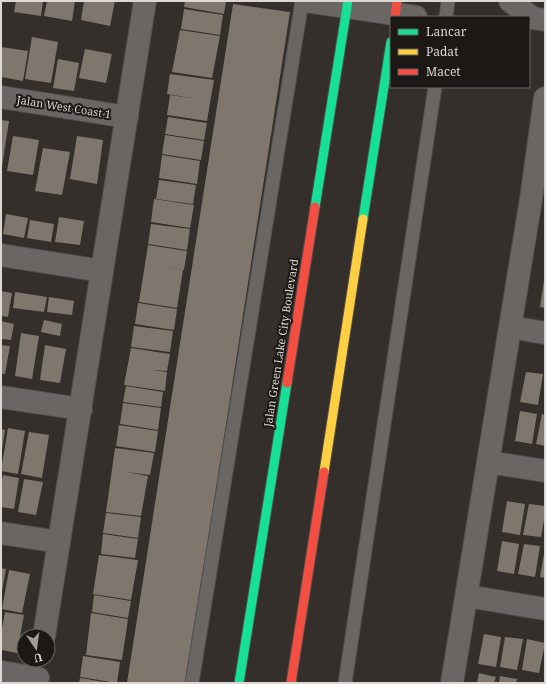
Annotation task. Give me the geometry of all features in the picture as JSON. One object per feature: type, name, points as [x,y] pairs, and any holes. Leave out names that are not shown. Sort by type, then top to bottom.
[{"type":"main road","name":"Jalan Green Lake City Boulevard","points":[[239,683],[347,4]]},
{"type":"main road","points":[[291,683],[390,48]]},
{"type":"street","points":[[45,628],[145,1]]},
{"type":"street","points":[[306,1],[347,4],[401,12]]},
{"type":"street","points":[[510,1],[536,19]]},
{"type":"street","name":"Jalan West Coast 1","points":[[1,98],[127,117]]},
{"type":"street","points":[[452,683],[510,327],[538,200],[545,98]]},
{"type":"street","points":[[1,256],[102,271]]},
{"type":"street","points":[[510,327],[545,333]]},
{"type":"street","points":[[1,397],[81,409]]},
{"type":"street","points":[[488,462],[545,472]]},
{"type":"street","points":[[1,533],[60,542]]},
{"type":"street","points":[[467,596],[545,608]]},
{"type":"street","points":[[1,672],[38,674]]},
{"type":"lane","points":[[192,683],[302,1]]},
{"type":"lane","points":[[446,16],[448,1]]},
{"type":"lane","points":[[345,683],[435,88]]},
{"type":"building","points":[[16,1],[43,1],[41,16],[14,12]]},
{"type":"building","points":[[47,1],[75,1],[72,21],[44,16]]},
{"type":"building","points":[[84,1],[115,1],[110,26],[81,20]]},
{"type":"building","points":[[185,1],[226,1],[224,14],[184,7]]},
{"type":"building","points":[[233,4],[290,12],[186,683],[127,683]]},
{"type":"building","points":[[184,9],[223,15],[220,35],[181,29]]},
{"type":"building","points":[[180,30],[220,36],[212,78],[172,72]]},
{"type":"building","points":[[32,37],[58,42],[51,83],[25,79]]},
{"type":"building","points":[[1,47],[28,51],[23,81],[1,77]]},
{"type":"building","points":[[85,49],[112,54],[106,83],[79,78]]},
{"type":"building","points":[[58,59],[79,63],[74,91],[53,88]]},
{"type":"building","points":[[170,74],[214,80],[207,121],[167,115],[170,95],[197,99],[167,94]]},
{"type":"building","points":[[168,117],[207,123],[204,140],[165,134]]},
{"type":"building","points":[[1,120],[9,121],[2,167],[1,167]]},
{"type":"building","points":[[165,135],[204,141],[201,160],[162,154]]},
{"type":"building","points":[[13,136],[39,140],[33,175],[7,171]]},
{"type":"building","points":[[77,136],[103,140],[97,184],[70,179]]},
{"type":"building","points":[[43,148],[70,152],[62,195],[35,191]]},
{"type":"building","points":[[162,155],[200,161],[197,184],[159,178]]},
{"type":"building","points":[[159,180],[196,185],[193,204],[156,199]]},
{"type":"building","points":[[154,199],[194,205],[190,228],[151,222]]},
{"type":"building","points":[[6,214],[28,218],[24,238],[3,234]]},
{"type":"building","points":[[59,217],[84,221],[80,245],[55,242]]},
{"type":"building","points":[[30,220],[54,224],[51,242],[27,238]]},
{"type":"building","points":[[151,224],[190,229],[187,250],[148,244]]},
{"type":"building","points":[[148,245],[187,251],[184,270],[166,267],[183,270],[177,308],[139,302]]},
{"type":"building","points":[[544,280],[545,281],[545,308],[540,307]]},
{"type":"building","points":[[1,291],[12,293],[8,317],[1,316]]},
{"type":"building","points":[[15,292],[47,297],[44,312],[13,308]]},
{"type":"building","points":[[49,297],[74,301],[72,315],[47,312]]},
{"type":"building","points":[[138,303],[177,309],[174,330],[135,324]]},
{"type":"building","points":[[44,320],[62,324],[60,336],[41,332]]},
{"type":"building","points":[[1,321],[14,324],[11,340],[1,339]]},
{"type":"building","points":[[134,326],[173,331],[170,352],[131,347]]},
{"type":"building","points":[[21,333],[39,336],[32,379],[15,376]]},
{"type":"building","points":[[1,345],[10,346],[5,374],[1,374]]},
{"type":"building","points":[[45,345],[66,349],[60,383],[40,380]]},
{"type":"building","points":[[131,348],[170,354],[167,371],[152,370],[167,372],[165,391],[124,385]]},
{"type":"building","points":[[526,372],[543,374],[538,405],[520,402]]},
{"type":"building","points":[[126,386],[163,392],[161,407],[123,402]]},
{"type":"building","points":[[123,403],[161,408],[158,430],[120,424]]},
{"type":"building","points":[[520,411],[537,414],[532,444],[515,441]]},
{"type":"building","points":[[542,414],[545,415],[545,446],[536,444]]},
{"type":"building","points":[[119,425],[158,431],[155,452],[116,446]]},
{"type":"building","points":[[8,428],[25,431],[18,474],[1,471]]},
{"type":"building","points":[[1,429],[5,430],[2,450],[1,450]]},
{"type":"building","points":[[29,432],[49,435],[42,478],[21,474]]},
{"type":"building","points":[[115,448],[154,453],[150,475],[126,472],[148,476],[141,516],[106,512]]},
{"type":"building","points":[[3,475],[19,478],[14,509],[1,507],[1,486]]},
{"type":"building","points":[[24,479],[43,482],[36,515],[18,512]]},
{"type":"building","points":[[507,501],[525,504],[520,535],[502,532]]},
{"type":"building","points":[[529,504],[545,506],[541,537],[523,535]]},
{"type":"building","points":[[106,513],[141,517],[138,538],[103,533]]},
{"type":"building","points":[[103,534],[138,539],[135,558],[101,554]]},
{"type":"building","points":[[502,541],[519,544],[514,574],[497,571]]},
{"type":"building","points":[[524,544],[540,546],[535,577],[518,574]]},
{"type":"building","points":[[545,554],[545,578],[540,577]]},
{"type":"building","points":[[99,555],[138,560],[131,600],[93,594]]},
{"type":"building","points":[[1,568],[6,569],[2,591],[1,591]]},
{"type":"building","points":[[9,570],[30,574],[22,613],[2,609]]},
{"type":"building","points":[[94,595],[131,601],[128,618],[92,612]]},
{"type":"building","points":[[5,612],[24,615],[22,628],[16,628],[16,653],[1,650],[1,634]]},
{"type":"building","points":[[91,613],[128,619],[122,660],[86,655]]},
{"type":"building","points":[[484,634],[501,637],[496,667],[478,664]]},
{"type":"building","points":[[505,637],[523,639],[517,670],[500,667]]},
{"type":"building","points":[[527,639],[545,643],[539,673],[522,670]]},
{"type":"building","points":[[83,656],[120,662],[117,683],[80,677]]},
{"type":"building","points":[[479,673],[496,677],[494,683],[477,683]]},
{"type":"building","points":[[500,676],[517,679],[516,683],[499,683]]},
{"type":"building","points":[[80,678],[105,682],[105,683],[79,683]]},
{"type":"traffic: fast","points":[[315,207],[348,1]]},
{"type":"traffic: fast","points":[[363,219],[390,48]]},
{"type":"traffic: fast","points":[[239,683],[287,383]]},
{"type":"traffic: slow","points":[[324,472],[363,219]]},
{"type":"traffic: jam","points":[[395,16],[397,1]]},
{"type":"traffic: jam","points":[[287,383],[315,207]]},
{"type":"traffic: jam","points":[[291,683],[324,472]]}]
